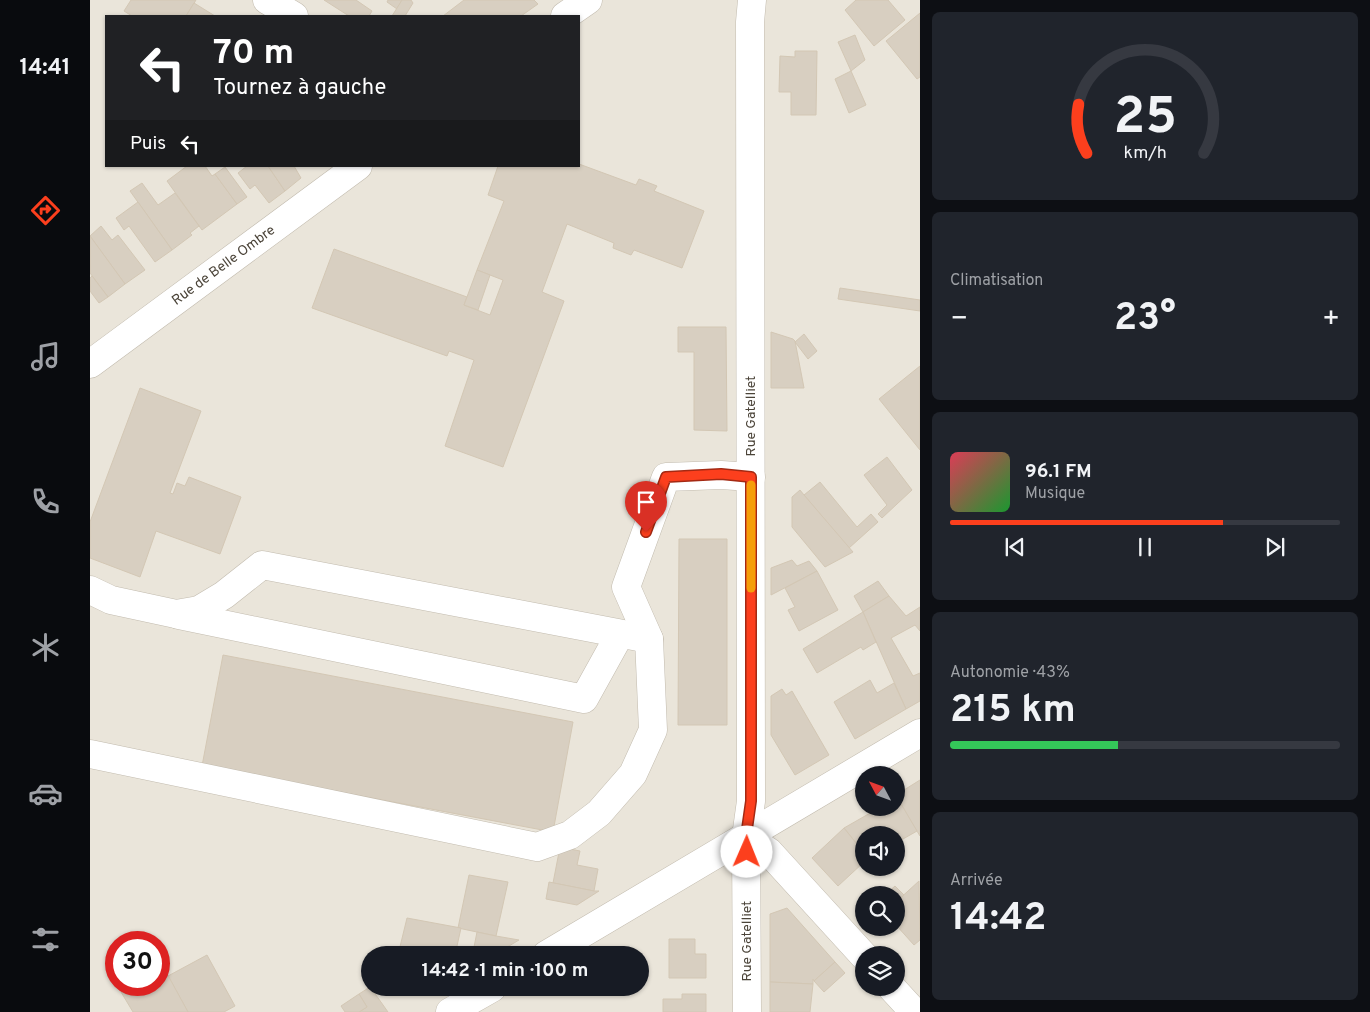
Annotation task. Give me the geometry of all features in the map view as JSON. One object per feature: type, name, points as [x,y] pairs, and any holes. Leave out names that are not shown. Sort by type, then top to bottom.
[{"type":"street","points":[[267,0],[292,15]]},
{"type":"street","points":[[566,15],[588,0]]},
{"type":"street","name":"Rue Gatelliet","points":[[747,1012],[746,836],[751,801],[750,22],[752,0]]},
{"type":"street","name":"Rue de Belle Ombre","points":[[90,364],[357,167]]},
{"type":"street","points":[[90,754],[537,847],[570,835],[599,813],[633,774],[653,730],[649,639],[626,587],[666,477],[721,474],[751,477]]},
{"type":"street","points":[[176,614],[199,610],[224,595],[262,565],[649,639]]},
{"type":"street","points":[[90,590],[111,600],[584,698],[620,634]]},
{"type":"street","points":[[561,946],[920,733]]},
{"type":"street","points":[[746,836],[769,852],[855,946]]},
{"type":"street","points":[[450,1012],[478,996]]},
{"type":"street","points":[[899,996],[914,1012]]},
{"type":"shaded area","points":[[90,0],[920,0],[920,1012],[90,1012]]},
{"type":"building","points":[[131,0],[196,0],[187,15],[130,15],[124,11]]},
{"type":"building","points":[[324,0],[356,0],[372,11],[370,15],[347,15]]},
{"type":"building","points":[[388,0],[402,0],[397,9],[387,2]]},
{"type":"building","points":[[402,0],[411,0],[413,3],[406,15],[393,15]]},
{"type":"building","points":[[464,0],[534,0],[538,4],[522,15],[444,15]]},
{"type":"building","points":[[856,0],[888,0],[905,20],[874,46],[845,10]]},
{"type":"building","points":[[194,3],[213,15],[187,15]]},
{"type":"building","points":[[920,13],[920,77],[917,79],[886,41]]},
{"type":"building","points":[[855,35],[865,60],[851,71],[838,42]]},
{"type":"building","points":[[795,51],[817,51],[816,115],[791,115],[791,92],[779,92],[780,56],[795,57]]},
{"type":"building","points":[[851,71],[866,105],[849,113],[835,79]]},
{"type":"building","points":[[580,164],[636,185],[639,179],[657,186],[654,191],[704,211],[682,268],[634,250],[631,255],[613,248],[614,243],[567,224],[542,292],[564,301],[503,467],[445,446],[474,360],[449,351],[447,356],[312,308],[334,249],[467,297],[464,305],[490,315],[503,280],[477,270],[504,201],[488,195],[498,167],[580,167]]},
{"type":"building","points":[[186,167],[206,167],[212,176],[215,174],[237,204],[202,230],[167,181]]},
{"type":"building","points":[[225,167],[247,197],[237,204],[215,174]]},
{"type":"building","points":[[246,167],[269,167],[285,191],[269,203],[255,185],[250,189],[238,173]]},
{"type":"building","points":[[269,167],[295,167],[301,178],[285,191]]},
{"type":"building","points":[[142,183],[158,205],[175,193],[199,226],[190,233],[192,235],[172,250],[130,191]]},
{"type":"building","points":[[138,202],[172,250],[155,262],[129,226],[124,230],[116,218]]},
{"type":"building","points":[[101,226],[112,240],[118,235],[145,270],[125,284],[90,236]]},
{"type":"building","points":[[90,236],[125,284],[108,297],[90,273]]},
{"type":"building","points":[[477,270],[490,275],[478,310],[464,305]]},
{"type":"building","points":[[92,276],[108,297],[99,303],[90,291],[90,278]]},
{"type":"building","points":[[840,288],[920,300],[920,311],[838,299]]},
{"type":"building","points":[[678,327],[726,327],[727,431],[694,430],[694,352],[678,352]]},
{"type":"building","points":[[771,332],[795,341],[804,388],[771,388]]},
{"type":"building","points":[[804,334],[817,351],[808,359],[795,342]]},
{"type":"building","points":[[920,366],[920,450],[879,399]]},
{"type":"building","points":[[140,388],[201,411],[170,493],[173,494],[177,483],[185,486],[189,477],[241,497],[220,554],[156,531],[140,577],[90,558],[90,522]]},
{"type":"building","points":[[887,457],[912,490],[882,518],[878,514],[887,505],[864,475]]},
{"type":"building","points":[[820,482],[857,527],[871,514],[878,522],[849,548],[804,495]]},
{"type":"building","points":[[800,490],[853,552],[825,567],[792,527],[792,497]]},
{"type":"building","points":[[679,539],[727,539],[727,725],[678,725]]},
{"type":"building","points":[[792,560],[797,566],[809,561],[817,571],[771,595],[771,568]]},
{"type":"building","points":[[817,571],[838,610],[799,631],[788,610],[795,607],[785,588]]},
{"type":"building","points":[[878,581],[889,596],[863,612],[854,596]]},
{"type":"building","points":[[889,596],[906,616],[920,607],[920,631],[915,625],[891,638],[913,676],[920,673],[920,701],[906,709],[863,612]]},
{"type":"building","points":[[863,612],[876,642],[863,650],[861,647],[817,673],[803,649]]},
{"type":"building","points":[[223,655],[573,722],[553,832],[202,766]]},
{"type":"building","points":[[870,680],[877,693],[894,683],[906,709],[855,739],[834,702]]},
{"type":"building","points":[[782,689],[786,695],[792,691],[829,755],[795,775],[771,735],[771,696]]},
{"type":"building","points":[[920,780],[920,836],[905,812],[905,789]]},
{"type":"building","points":[[905,811],[917,831],[905,838],[905,826],[855,826],[855,842],[844,828],[865,816],[905,816]]},
{"type":"building","points":[[844,828],[855,842],[855,870],[838,886],[812,858]]},
{"type":"building","points":[[560,847],[580,851],[577,865],[598,869],[594,891],[553,883]]},
{"type":"building","points":[[469,875],[508,882],[496,936],[458,928]]},
{"type":"building","points":[[919,881],[920,940],[914,945],[905,935],[905,894]]},
{"type":"building","points":[[549,882],[599,891],[577,905],[546,899]]},
{"type":"building","points":[[787,908],[835,962],[814,981],[813,979],[813,984],[770,982],[770,914]]},
{"type":"building","points":[[407,918],[461,928],[457,946],[400,946]]},
{"type":"building","points":[[477,932],[519,940],[509,946],[474,946]]},
{"type":"building","points":[[669,939],[695,939],[695,954],[706,954],[706,978],[669,978]]},
{"type":"building","points":[[207,955],[235,1006],[224,1012],[188,1012],[170,980],[170,975]]},
{"type":"building","points":[[835,962],[845,973],[824,992],[814,981]]},
{"type":"building","points":[[170,979],[188,1012],[133,1012],[123,996],[170,996]]},
{"type":"building","points":[[770,982],[813,984],[810,1012],[770,1012]]},
{"type":"building","points":[[361,993],[361,996],[376,996],[388,1012],[359,1012],[367,1007],[359,994]]},
{"type":"building","points":[[359,994],[367,1007],[359,1012],[345,1012],[341,1006]]},
{"type":"building","points":[[682,994],[706,994],[706,1012],[663,1012],[663,999],[682,999]]},
{"type":"slow traffic","points":[[751,485],[751,588]]},
{"type":"route","points":[[646,532],[666,477],[721,474],[751,477],[751,801],[746,836],[747,852]]}]
